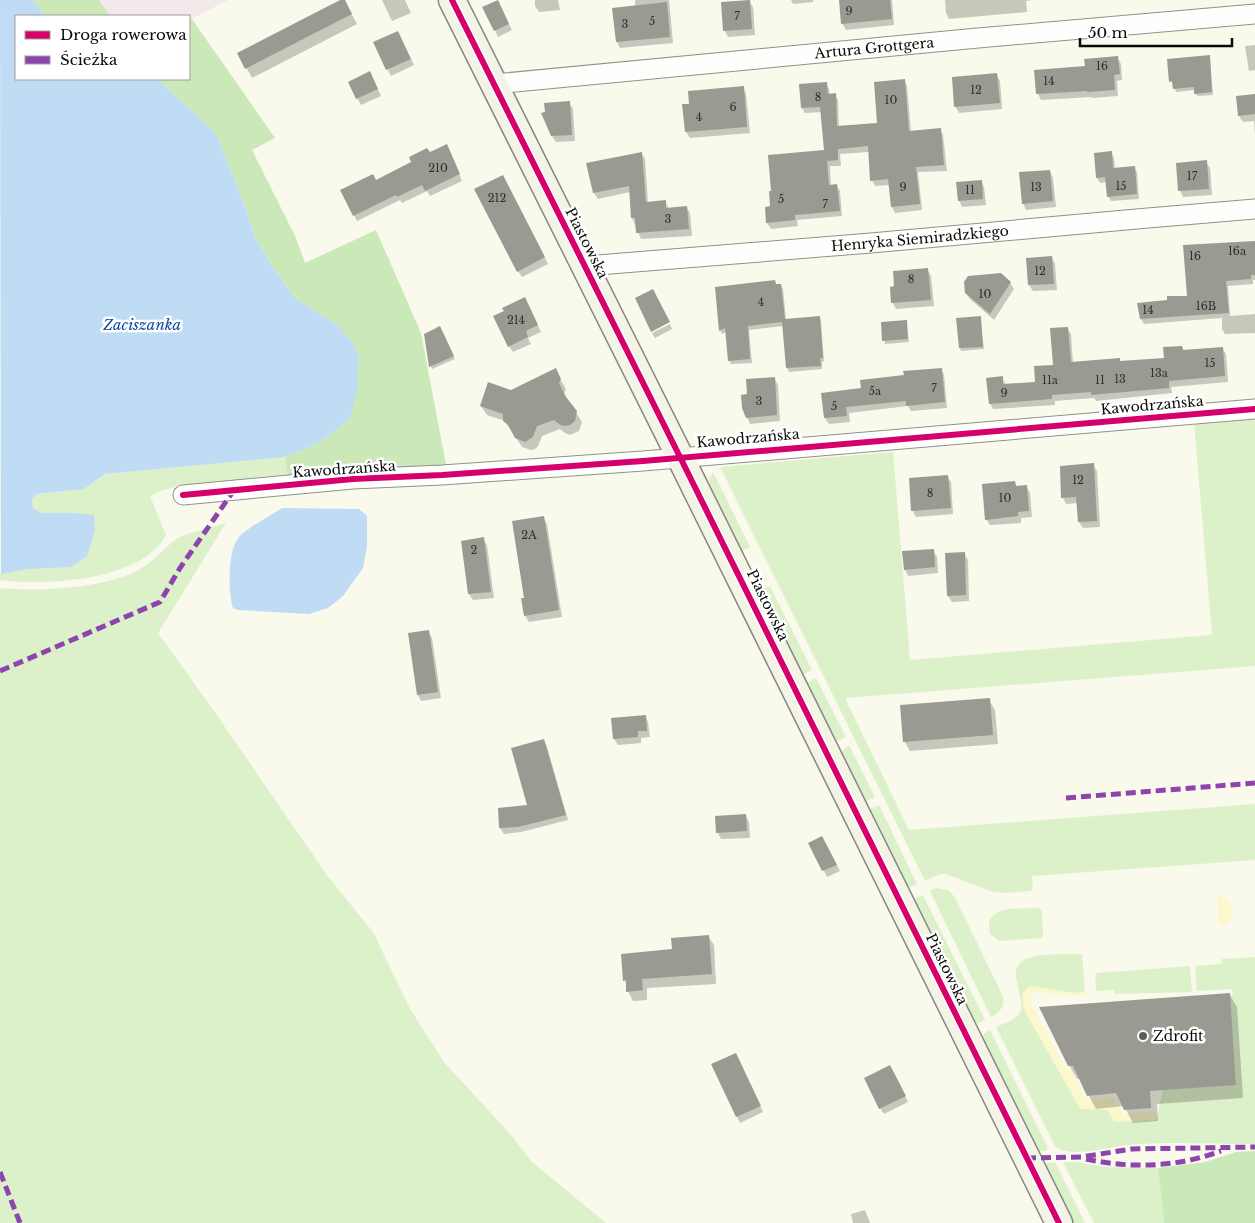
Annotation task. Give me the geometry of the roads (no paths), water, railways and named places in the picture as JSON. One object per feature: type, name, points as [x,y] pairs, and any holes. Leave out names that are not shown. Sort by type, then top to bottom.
[{"type":"street","name":"Piastowska","points":[[452,0],[680,456],[1059,1223]]},
{"type":"street","name":"Artura Grottgera","points":[[494,84],[1255,14]]},
{"type":"street","name":"Henryka Siemiradzkiego","points":[[585,266],[1255,209]]},
{"type":"street","name":"Kawodrzańska","points":[[183,495],[353,479],[582,466],[680,456],[1255,409]]},
{"type":"water","name":"Zaciszanka","points":[[0,0],[33,0],[44,15],[15,15],[15,80],[158,80],[217,136],[246,209],[255,238],[294,297],[338,326],[352,342],[359,356],[357,391],[350,418],[329,436],[310,447],[285,457],[105,474],[84,489],[36,494],[32,499],[33,508],[42,513],[94,515],[95,531],[87,556],[71,567],[28,569],[1,574]]},
{"type":"water","points":[[282,508],[359,509],[367,516],[367,546],[363,568],[343,596],[328,608],[309,614],[238,610],[233,608],[230,592],[230,571],[236,542],[249,529]]},
{"type":"place","name":"Zdrofit","points":[[1143,1036]]}]
